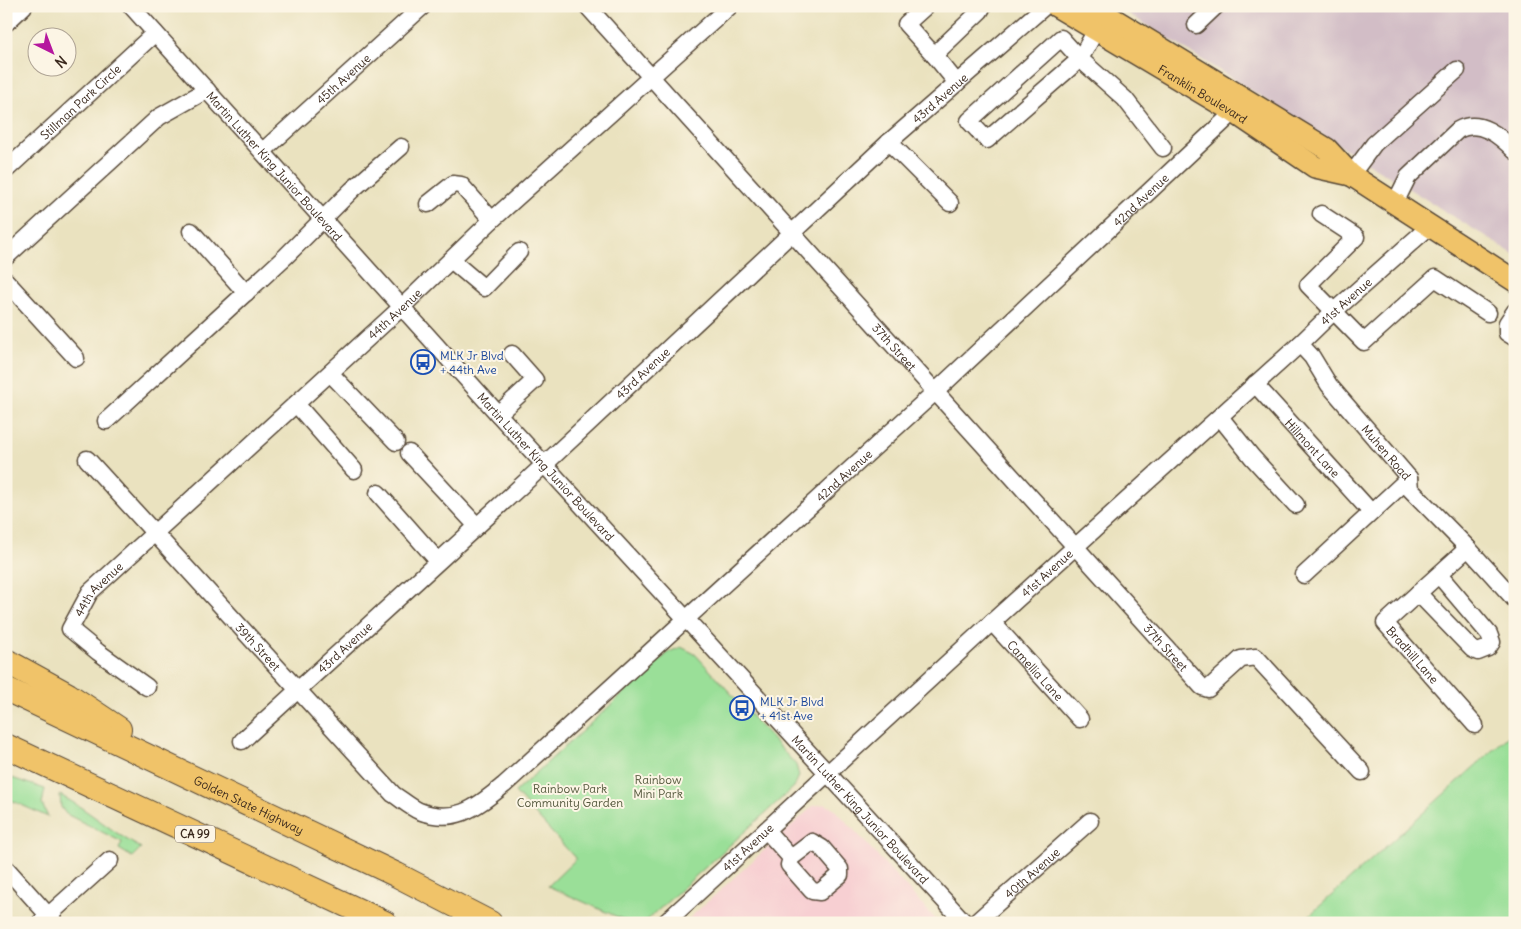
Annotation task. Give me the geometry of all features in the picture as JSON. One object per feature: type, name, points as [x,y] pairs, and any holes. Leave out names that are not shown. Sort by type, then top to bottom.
[{"type":"highway","points":[[6,661],[68,695],[187,775]]},
{"type":"highway","name":"Golden State Highway","points":[[6,689],[397,875],[490,923]]},
{"type":"highway","name":"CA 99","points":[[6,746],[385,923]]},
{"type":"main road","name":"Franklin Boulevard","points":[[1056,6],[1234,112],[1315,167],[1351,175]]},
{"type":"main road","name":"Franklin Boulevard","points":[[1092,6],[1327,149],[1351,175],[1515,281]]},
{"type":"street","points":[[6,23],[24,6]]},
{"type":"street","name":"Martin Luther King Junior Boulevard","points":[[131,6],[324,218],[498,414],[965,923]]},
{"type":"street","name":"45th Avenue","points":[[263,151],[423,6]]},
{"type":"street","name":"37th Street","points":[[587,6],[1202,687],[1208,689],[1241,659],[1256,657],[1362,772]]},
{"type":"street","name":"44th Avenue","points":[[147,687],[98,652],[70,629],[90,592],[403,306],[492,220],[730,6]]},
{"type":"street","points":[[926,6],[906,24],[957,83]]},
{"type":"street","points":[[934,55],[983,6]]},
{"type":"street","name":"43rd Avenue","points":[[242,741],[544,464],[889,142],[1045,6]]},
{"type":"street","points":[[1196,25],[1216,6]]},
{"type":"street","points":[[1096,30],[1080,59],[987,140],[969,121],[1060,38],[1080,59],[1125,99],[1163,148]]},
{"type":"street","name":"Stillman Park Circle","points":[[6,170],[155,33]]},
{"type":"street","points":[[1351,175],[1374,144],[1457,70]]},
{"type":"street","points":[[6,257],[159,117],[207,90]]},
{"type":"street","name":"42nd Avenue","points":[[440,816],[460,815],[479,804],[504,785],[935,392],[1234,112]]},
{"type":"street","points":[[1395,203],[1408,176],[1458,130],[1466,126],[1476,125],[1501,138],[1515,151]]},
{"type":"street","points":[[889,142],[950,203]]},
{"type":"street","points":[[106,421],[286,256],[401,147]]},
{"type":"street","points":[[428,204],[453,184],[461,185],[492,220]]},
{"type":"street","points":[[1321,214],[1356,238],[1308,285],[1364,342],[1435,278],[1488,312]]},
{"type":"street","name":"41st Avenue","points":[[665,923],[992,622],[1430,226]]},
{"type":"street","points":[[191,232],[246,293]]},
{"type":"street","points":[[451,260],[484,288],[519,252]]},
{"type":"street","points":[[6,282],[76,358]]},
{"type":"street","points":[[1515,311],[1507,323],[1507,333],[1515,338]]},
{"type":"street","name":"Muhen Road","points":[[1300,344],[1312,357],[1328,385],[1386,454],[1409,478],[1410,489],[1468,548],[1515,600]]},
{"type":"street","points":[[498,414],[535,380],[512,354]]},
{"type":"street","points":[[330,373],[477,526]]},
{"type":"street","name":"Hillmont Lane","points":[[1255,384],[1371,512]]},
{"type":"street","points":[[296,404],[354,470]]},
{"type":"street","points":[[1220,417],[1252,457],[1296,505]]},
{"type":"street","name":"39th Street","points":[[88,459],[154,534],[393,794],[418,810],[440,816]]},
{"type":"street","points":[[1304,575],[1409,478]]},
{"type":"street","points":[[378,493],[438,561]]},
{"type":"street","name":"Bradhill Lane","points":[[1468,548],[1385,623],[1475,725]]},
{"type":"street","points":[[1418,593],[1472,649],[1478,652],[1488,648],[1492,642],[1490,634],[1438,575]]},
{"type":"street","name":"Camellia Lane","points":[[992,622],[1080,718]]},
{"type":"street","name":"40th Avenue","points":[[975,923],[1090,821]]},
{"type":"street","points":[[766,830],[791,858]]},
{"type":"street","points":[[6,868],[48,920],[110,860]]},
{"type":"shaded area","points":[[1116,6],[1515,6],[1515,255]]},
{"type":"shaded area","points":[[824,804],[834,808],[939,923],[684,923],[813,806]]},
{"type":"green space","name":"Rainbow Mini Park","points":[[681,647],[695,654],[796,765],[799,776],[794,787],[644,923],[631,923],[548,886],[576,859],[515,792],[669,652]]},
{"type":"green space","points":[[1515,730],[1515,923],[1301,923]]},
{"type":"green space","points":[[6,776],[45,789],[42,804],[48,817],[6,798]]},
{"type":"green space","points":[[60,795],[141,848],[132,857],[119,849],[122,842],[66,814],[61,807]]},
{"type":"place","name":"MLK Jr Blvd + 44th Ave","points":[[423,362]]},
{"type":"place","name":"MLK Jr Blvd + 41st Ave","points":[[742,708]]},
{"type":"park label","name":"Rainbow Park Community Garden","points":[[570,795]]}]
